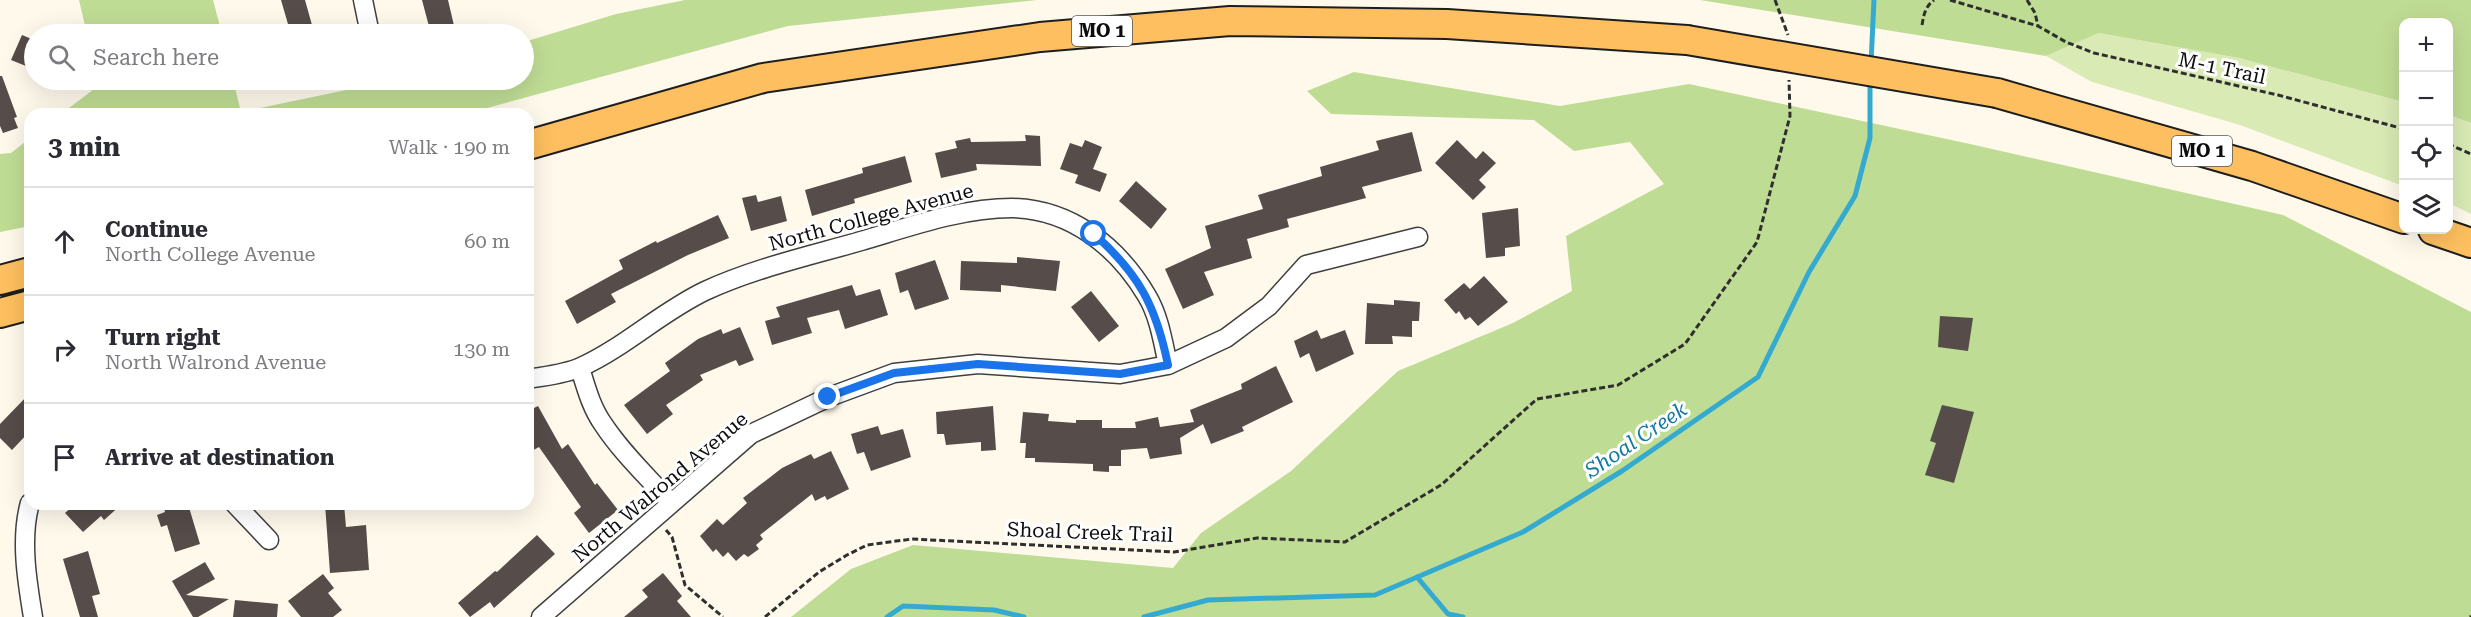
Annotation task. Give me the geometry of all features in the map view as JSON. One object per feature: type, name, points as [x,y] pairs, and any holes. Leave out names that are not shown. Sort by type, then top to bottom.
[{"type":"main road","name":"MO 1","points":[[534,143],[763,78],[1040,37],[1230,21],[1447,24],[1687,39],[1997,93],[2252,166],[2399,218]]},
{"type":"main road","points":[[2445,234],[2471,243]]},
{"type":"main road","points":[[0,280],[24,274]]},
{"type":"main road","points":[[0,313],[24,306]]},
{"type":"street","points":[[363,0],[368,24]]},
{"type":"street","name":"North College Avenue","points":[[534,378],[580,368],[622,344],[671,309],[742,275],[942,218],[1012,208],[1039,212],[1069,222],[1094,234],[1118,256],[1148,297],[1161,332],[1168,365]]},
{"type":"street","name":"North Walrond Avenue","points":[[541,617],[752,434],[828,397],[894,373],[978,364],[1120,374],[1168,365],[1226,338],[1269,306],[1306,265],[1418,237]]},
{"type":"street","points":[[580,368],[587,393],[602,424],[671,503]]},
{"type":"street","points":[[28,510],[27,583],[33,617]]},
{"type":"street","points":[[241,510],[269,540]]},
{"type":"path","points":[[1775,0],[1788,32],[1788,44]]},
{"type":"path","points":[[1923,25],[1924,12],[1928,4],[1934,0]]},
{"type":"path","name":"M-1 Trail","points":[[1950,0],[2038,26],[2066,42],[2112,59],[2278,95],[2399,128]]},
{"type":"path","points":[[2027,0],[2035,13],[2038,26]]},
{"type":"path","name":"Shoal Creek Trail","points":[[765,617],[819,572],[847,555],[867,545],[912,539],[1174,552],[1257,538],[1345,543],[1441,485],[1537,399],[1618,385],[1685,344],[1757,242],[1790,116],[1789,80]]},
{"type":"path","points":[[2453,146],[2471,154]]},
{"type":"path","points":[[655,517],[672,537],[685,585],[723,617]]},
{"type":"green space","points":[[79,0],[213,0],[219,24],[85,24]]},
{"type":"green space","points":[[685,0],[1037,0],[788,26],[487,108],[260,108],[346,90],[534,90],[534,39],[616,14]]},
{"type":"green space","points":[[1700,0],[2471,0],[2471,123],[2453,116],[2453,18],[2399,18],[2399,101],[2239,58],[2099,33],[2046,56]]},
{"type":"green space","points":[[2099,33],[2239,58],[2399,101],[2399,185],[2240,125],[2092,82],[2046,56]]},
{"type":"green space","points":[[1354,72],[1560,106],[1689,84],[1970,144],[2283,215],[2471,312],[2471,617],[791,617],[851,569],[913,545],[1173,568],[1201,533],[1291,471],[1398,371],[1513,323],[1572,291],[1566,236],[1664,184],[1630,142],[1574,151],[1534,120],[1331,114],[1307,91]]},
{"type":"green space","points":[[93,90],[236,90],[240,108],[69,108]]},
{"type":"green space","points":[[2453,117],[2471,123],[2471,214],[2453,205]]},
{"type":"green space","points":[[24,143],[24,227],[0,232],[0,154],[11,153]]},
{"type":"building","points":[[281,0],[305,0],[312,24],[288,24]]},
{"type":"building","points":[[422,0],[448,0],[454,24],[428,24]]},
{"type":"building","points":[[22,35],[24,36],[24,65],[11,60]]},
{"type":"building","points":[[0,76],[2,76],[17,117],[14,118],[18,128],[3,133],[0,126]]},
{"type":"building","points":[[1412,132],[1422,171],[1362,187],[1366,198],[1287,219],[1289,227],[1247,239],[1252,258],[1204,272],[1214,295],[1183,309],[1165,269],[1211,248],[1205,226],[1263,209],[1258,195],[1322,176],[1320,167],[1379,150],[1376,141]]},
{"type":"building","points":[[1025,135],[1040,136],[1041,166],[976,164],[977,170],[941,178],[935,153],[957,148],[955,141],[970,138],[971,142],[1026,141]]},
{"type":"building","points":[[1085,140],[1102,147],[1093,169],[1107,174],[1100,192],[1075,183],[1078,175],[1060,169],[1070,143],[1082,147]]},
{"type":"building","points":[[1457,140],[1476,159],[1483,151],[1496,163],[1479,180],[1486,187],[1473,200],[1435,163]]},
{"type":"building","points":[[905,156],[912,182],[854,199],[855,203],[812,216],[805,190],[863,173],[862,168]]},
{"type":"building","points":[[1136,181],[1167,209],[1151,229],[1119,201]]},
{"type":"building","points":[[756,195],[758,202],[781,196],[787,221],[751,231],[742,198]]},
{"type":"building","points":[[1518,208],[1520,246],[1505,248],[1505,256],[1486,258],[1482,213]]},
{"type":"building","points":[[718,215],[729,238],[688,255],[611,294],[616,302],[577,324],[565,301],[623,269],[619,260],[656,241],[657,243]]},
{"type":"building","points":[[1017,257],[1060,261],[1056,291],[1001,285],[1001,292],[960,290],[961,261],[1017,263]]},
{"type":"building","points":[[935,260],[949,299],[915,310],[908,290],[900,293],[895,273]]},
{"type":"building","points":[[1484,276],[1508,302],[1478,326],[1470,317],[1465,320],[1459,311],[1456,314],[1444,300],[1464,283],[1470,289]]},
{"type":"building","points":[[852,285],[856,296],[880,289],[888,315],[845,329],[839,310],[807,318],[812,333],[772,345],[765,321],[780,317],[776,307]]},
{"type":"building","points":[[1091,291],[1119,326],[1099,342],[1071,307]]},
{"type":"building","points":[[1394,300],[1420,302],[1419,321],[1412,321],[1412,337],[1392,336],[1393,344],[1365,344],[1367,303],[1394,305]]},
{"type":"building","points":[[1940,316],[1973,318],[1968,351],[1938,347]]},
{"type":"building","points":[[740,327],[754,360],[739,366],[736,360],[700,375],[703,380],[666,405],[673,414],[647,434],[624,405],[670,371],[665,363],[698,339],[721,329],[723,334]]},
{"type":"building","points":[[1317,330],[1321,339],[1345,330],[1354,354],[1316,372],[1309,353],[1300,358],[1294,341]]},
{"type":"building","points":[[1276,366],[1293,402],[1242,427],[1244,431],[1211,444],[1203,424],[1180,438],[1182,454],[1150,459],[1147,448],[1121,450],[1121,466],[1109,466],[1109,472],[1093,471],[1093,464],[1035,462],[1035,458],[1025,458],[1026,443],[1020,443],[1023,412],[1049,414],[1048,421],[1076,423],[1076,420],[1102,420],[1102,428],[1136,428],[1135,422],[1158,417],[1160,427],[1194,422],[1190,410],[1242,389],[1241,384]]},
{"type":"building","points":[[24,399],[24,437],[12,450],[0,438],[0,424]]},
{"type":"building","points":[[1942,405],[1974,412],[1954,483],[1925,475],[1936,443],[1930,441]]},
{"type":"building","points":[[538,406],[562,449],[568,444],[595,485],[597,483],[618,510],[589,533],[574,513],[581,507],[539,447],[534,450],[534,408]]},
{"type":"building","points":[[993,406],[996,450],[981,451],[981,442],[946,445],[944,434],[937,434],[936,412]]},
{"type":"building","points":[[878,426],[881,435],[903,429],[911,457],[871,471],[864,452],[857,454],[851,434]]},
{"type":"building","points":[[831,451],[849,489],[827,500],[825,496],[815,501],[812,494],[760,535],[763,539],[756,545],[759,549],[748,557],[744,554],[736,561],[728,552],[723,557],[716,549],[713,552],[700,536],[717,519],[723,525],[747,503],[743,498],[782,468],[811,454],[814,459]]},
{"type":"building","points":[[68,510],[115,510],[104,520],[101,516],[83,532],[65,513]]},
{"type":"building","points":[[164,510],[190,510],[200,544],[175,552],[167,525],[161,527],[157,515],[165,512]]},
{"type":"building","points":[[325,510],[345,510],[346,527],[366,525],[369,570],[330,573]]},
{"type":"building","points":[[537,535],[555,554],[494,608],[490,602],[470,617],[458,603],[495,571],[497,572]]},
{"type":"building","points":[[88,551],[100,594],[92,596],[98,617],[80,617],[63,559]]},
{"type":"building","points":[[205,562],[215,579],[186,595],[229,599],[198,617],[193,617],[172,581]]},
{"type":"building","points":[[663,573],[682,596],[677,601],[691,617],[624,617],[648,597],[642,590]]},
{"type":"building","points":[[323,574],[334,588],[328,593],[342,610],[333,617],[301,617],[288,601]]},
{"type":"building","points":[[235,600],[278,604],[277,617],[233,617]]},
{"type":"waterway","name":"Shoal Creek","points":[[1871,63],[1874,0]]},
{"type":"waterway","name":"Shoal Creek","points":[[1144,617],[1208,600],[1375,595],[1523,532],[1622,471],[1758,377],[1809,272],[1855,196],[1870,138],[1870,79]]},
{"type":"waterway","points":[[1417,577],[1448,614],[1463,617]]},
{"type":"waterway","name":"Shoal Creek","points":[[887,617],[903,606],[994,610],[1024,617]]},
{"type":"route","points":[[828,397],[894,373],[978,364],[1120,374],[1168,365],[1161,332],[1148,297],[1118,256],[1094,234]]}]
